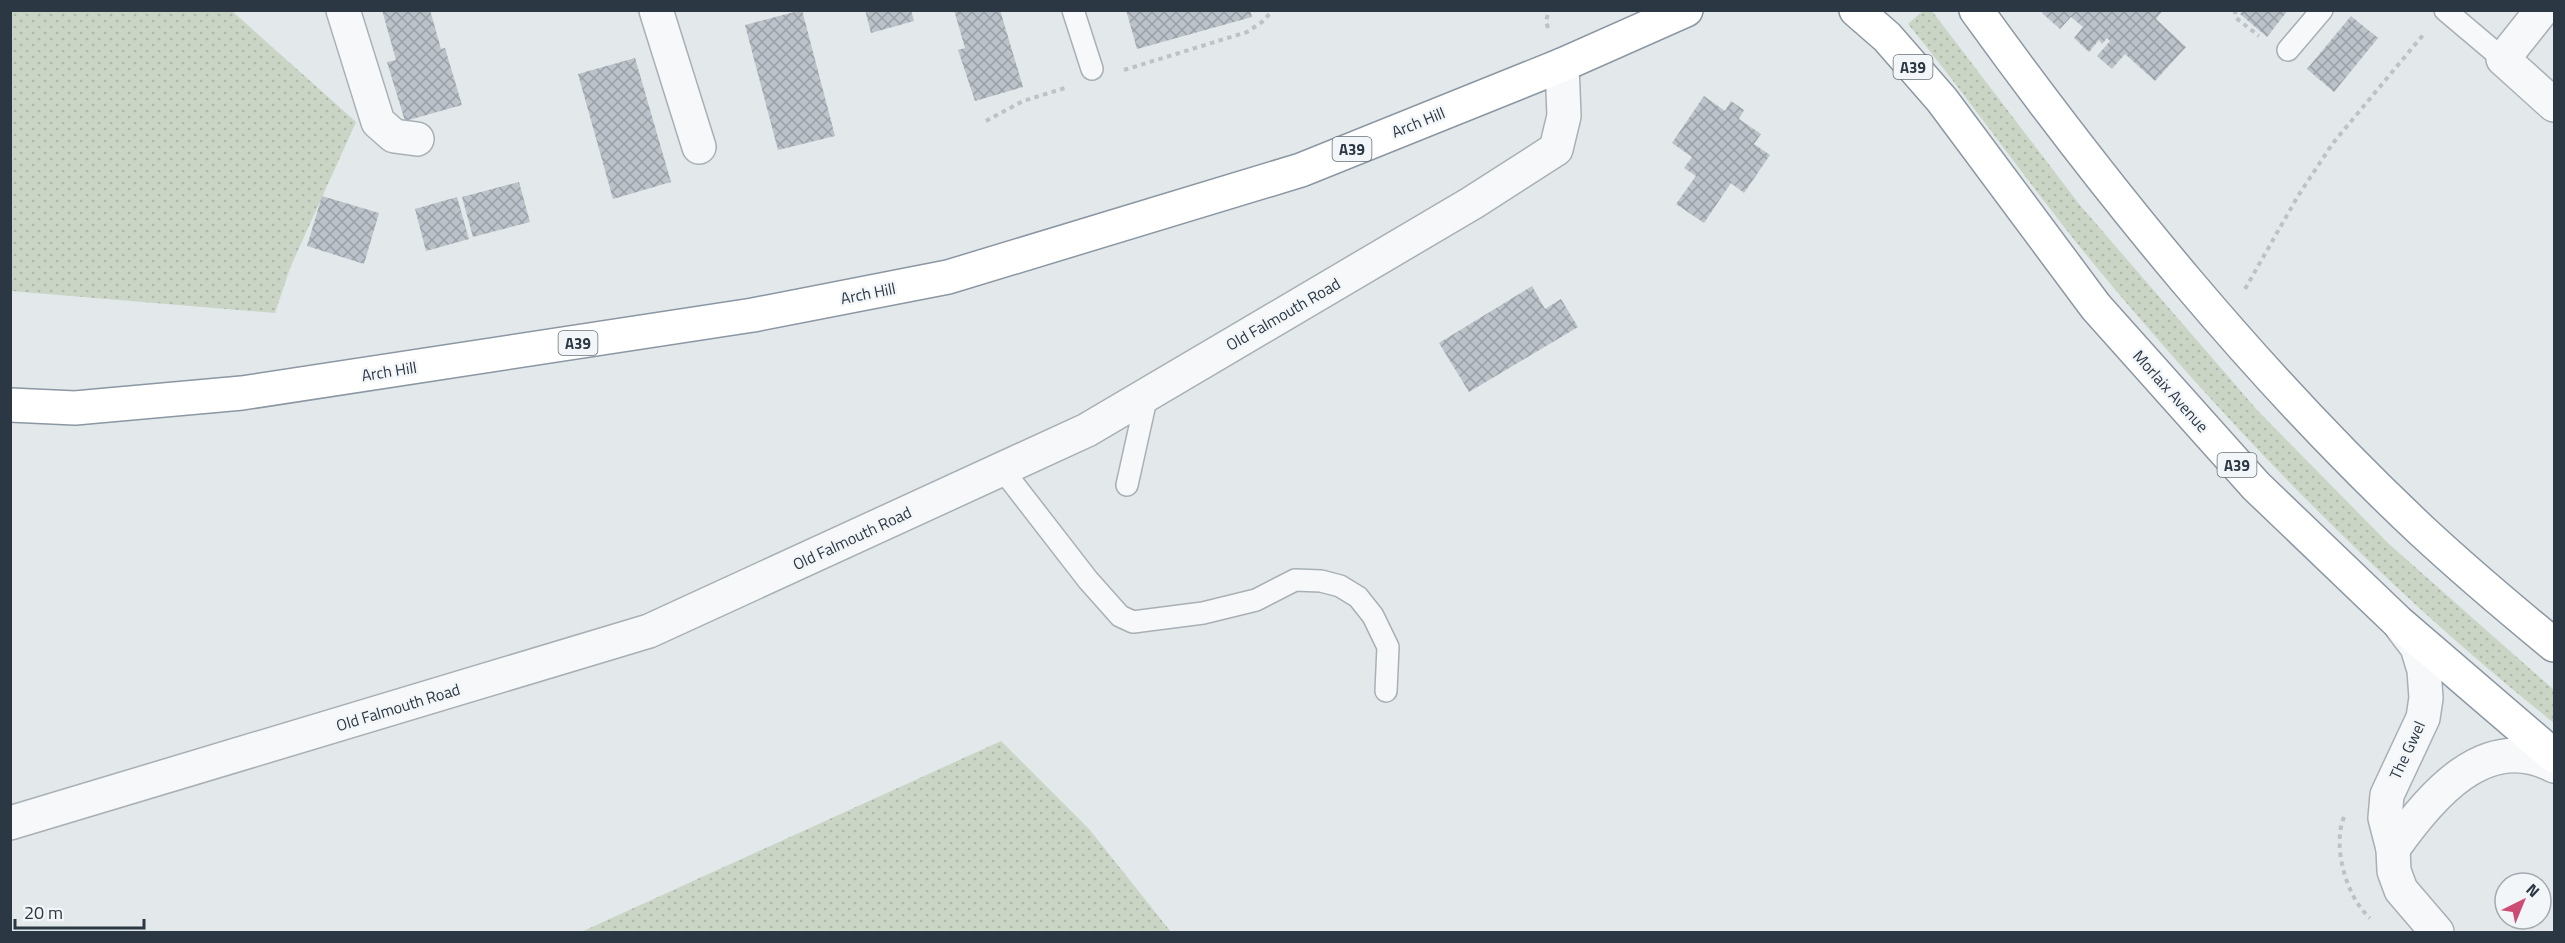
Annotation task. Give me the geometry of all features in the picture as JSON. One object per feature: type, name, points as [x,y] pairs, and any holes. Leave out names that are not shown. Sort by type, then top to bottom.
[{"type":"highway","name":"Arch Hill","points":[[10,405],[75,408],[242,393],[753,315],[948,278],[1301,170],[1562,65],[1686,10]]},
{"type":"highway","name":"Morlaix Avenue","points":[[1856,10],[1887,37],[1942,100],[2096,307],[2256,486],[2398,622],[2554,756]]},
{"type":"highway","points":[[1976,10],[2075,143],[2209,307],[2295,403],[2421,530],[2554,645]]},
{"type":"street","points":[[343,10],[378,122],[394,136],[417,139]]},
{"type":"street","points":[[656,10],[699,147]]},
{"type":"street","points":[[2540,11],[2503,59],[2554,105]]},
{"type":"street","name":"Old Falmouth Road","points":[[10,823],[650,631],[1087,430],[1472,203],[1556,149],[1564,116],[1562,65]]},
{"type":"street","name":"The Gwel","points":[[2398,622],[2417,647],[2426,683],[2423,718],[2387,795],[2385,818],[2393,849],[2394,871],[2401,890],[2437,933]]},
{"type":"street","points":[[2393,849],[2435,796],[2479,763],[2508,756],[2541,759],[2554,766]]},
{"type":"lane","points":[[1073,10],[1092,69]]},
{"type":"lane","points":[[2288,50],[2322,10]]},
{"type":"lane","points":[[2445,10],[2503,59]]},
{"type":"lane","points":[[1127,485],[1147,395]]},
{"type":"lane","points":[[1002,469],[1088,580],[1120,616],[1133,622],[1203,613],[1256,600],[1295,580],[1321,581],[1340,586],[1358,597],[1373,616],[1388,647],[1386,691]]},
{"type":"path","points":[[1120,71],[1247,32],[1262,22],[1273,10]]},
{"type":"path","points":[[2236,10],[2236,18],[2265,40]]},
{"type":"path","points":[[2240,297],[2298,196],[2333,142],[2430,27]]},
{"type":"path","points":[[986,121],[1023,101],[1074,85]]},
{"type":"green space","points":[[1924,10],[1932,11],[2079,204],[2258,411],[2389,544],[2554,690],[2554,723],[2430,618],[2370,562],[2255,446],[2145,325],[2046,204],[1908,24]]},
{"type":"green space","points":[[10,11],[232,11],[356,122],[290,268],[275,313],[11,291]]},
{"type":"green space","points":[[1001,741],[1089,829],[1171,932],[581,932]]},
{"type":"building","points":[[382,10],[430,10],[441,49],[445,48],[462,105],[405,121],[387,62],[396,60]]},
{"type":"building","points":[[802,10],[835,136],[778,150],[745,25]]},
{"type":"building","points":[[865,10],[911,10],[914,21],[871,33]]},
{"type":"building","points":[[954,10],[1000,10],[1023,87],[975,101],[958,50],[965,48]]},
{"type":"building","points":[[1126,10],[1250,10],[1252,17],[1137,49]]},
{"type":"building","points":[[2044,10],[2163,10],[2156,19],[2186,47],[2155,81],[2125,54],[2112,69],[2097,56],[2110,41],[2107,38],[2102,44],[2099,40],[2089,52],[2074,38],[2083,27],[2071,17],[2060,29],[2042,13]]},
{"type":"building","points":[[2243,10],[2288,10],[2267,37],[2240,14]]},
{"type":"building","points":[[2351,16],[2378,38],[2334,92],[2307,69]]},
{"type":"building","points":[[635,58],[671,182],[613,199],[578,74]]},
{"type":"building","points":[[1704,96],[1725,111],[1731,101],[1744,110],[1739,119],[1761,134],[1754,144],[1770,155],[1744,193],[1731,183],[1704,223],[1676,204],[1696,176],[1684,168],[1692,157],[1672,143]]},
{"type":"building","points":[[519,182],[530,222],[473,237],[462,197]]},
{"type":"building","points":[[322,196],[379,213],[364,264],[307,246]]},
{"type":"building","points":[[457,197],[469,239],[426,251],[415,209]]},
{"type":"building","points":[[1532,286],[1545,309],[1561,299],[1578,327],[1469,392],[1439,343]]}]
